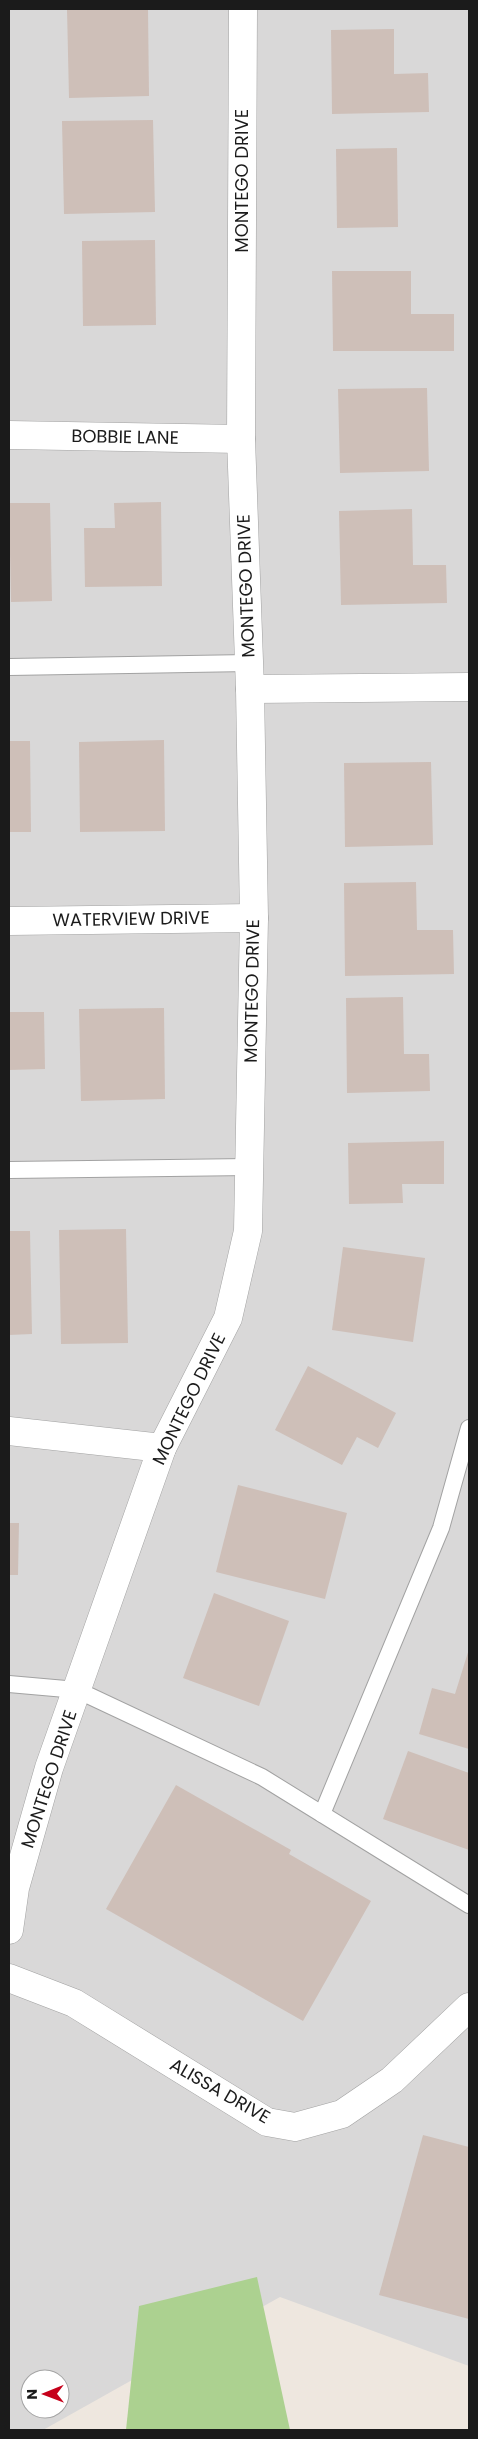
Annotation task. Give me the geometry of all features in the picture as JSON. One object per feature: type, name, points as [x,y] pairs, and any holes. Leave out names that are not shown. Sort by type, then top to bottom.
[{"type":"street","name":"MONTEGO DRIVE","points":[[9,1930],[15,1888],[44,1787],[77,1690],[162,1448],[228,1318],[248,1231],[254,918],[249,676],[241,439],[243,9]]},
{"type":"street","name":"BOBBIE LANE","points":[[9,435],[241,439]]},
{"type":"street","points":[[249,676],[469,687]]},
{"type":"street","name":"WATERVIEW DRIVE","points":[[9,921],[254,918]]},
{"type":"street","points":[[9,1431],[162,1448]]},
{"type":"street","name":"ALISSA DRIVE","points":[[9,1978],[74,2003],[267,2122],[295,2127],[342,2114],[392,2080],[469,2007]]},
{"type":"lane","points":[[9,667],[249,676]]},
{"type":"lane","points":[[9,1170],[249,1167]]},
{"type":"lane","points":[[322,1814],[441,1528],[469,1428]]},
{"type":"lane","points":[[9,1684],[77,1690],[262,1777],[469,1905]]},
{"type":"shaded area","points":[[9,9],[469,9],[469,2366],[280,2297],[70,2415],[70,2369],[20,2369],[20,2419],[63,2419],[43,2430],[9,2430]]},
{"type":"green space","points":[[257,2277],[290,2430],[126,2430],[139,2306]]},
{"type":"building","points":[[67,9],[148,9],[149,96],[69,98]]},
{"type":"building","points":[[394,29],[394,74],[428,73],[429,112],[332,114],[331,30]]},
{"type":"building","points":[[153,120],[155,212],[64,214],[62,121]]},
{"type":"building","points":[[397,148],[398,227],[337,228],[336,149]]},
{"type":"building","points":[[155,240],[156,325],[83,326],[82,241]]},
{"type":"building","points":[[332,271],[411,271],[411,314],[454,314],[454,351],[333,351]]},
{"type":"building","points":[[427,388],[429,471],[340,473],[338,389]]},
{"type":"building","points":[[161,502],[162,586],[85,587],[84,528],[115,528],[114,503]]},
{"type":"building","points":[[9,503],[50,503],[52,601],[11,602]]},
{"type":"building","points":[[412,509],[413,565],[446,565],[447,603],[341,605],[339,511]]},
{"type":"building","points":[[164,740],[165,831],[80,832],[79,742]]},
{"type":"building","points":[[9,741],[30,741],[31,832],[9,832]]},
{"type":"building","points":[[431,762],[433,845],[345,847],[344,763]]},
{"type":"building","points":[[416,882],[417,930],[453,930],[454,974],[345,976],[344,883]]},
{"type":"building","points":[[403,997],[404,1054],[429,1054],[430,1091],[347,1093],[346,998]]},
{"type":"building","points":[[164,1008],[165,1099],[81,1101],[79,1009]]},
{"type":"building","points":[[9,1012],[44,1012],[45,1069],[9,1070]]},
{"type":"building","points":[[444,1141],[444,1184],[402,1184],[403,1203],[349,1204],[348,1143]]},
{"type":"building","points":[[126,1229],[128,1343],[61,1344],[59,1230]]},
{"type":"building","points":[[9,1231],[30,1231],[32,1334],[9,1335]]},
{"type":"building","points":[[343,1247],[425,1258],[413,1342],[332,1330]]},
{"type":"building","points":[[308,1366],[396,1413],[378,1448],[357,1437],[342,1465],[275,1430]]},
{"type":"building","points":[[238,1485],[347,1513],[325,1599],[216,1572]]},
{"type":"building","points":[[9,1523],[19,1523],[18,1575],[9,1575]]},
{"type":"building","points":[[214,1593],[289,1621],[259,1706],[183,1678]]},
{"type":"building","points":[[469,1649],[469,1749],[419,1734],[432,1688],[455,1694]]},
{"type":"building","points":[[408,1751],[469,1773],[469,1850],[383,1819]]},
{"type":"building","points":[[176,1785],[291,1850],[289,1854],[371,1901],[303,2021],[106,1909]]},
{"type":"building","points":[[423,2135],[469,2147],[469,2319],[379,2295]]}]
